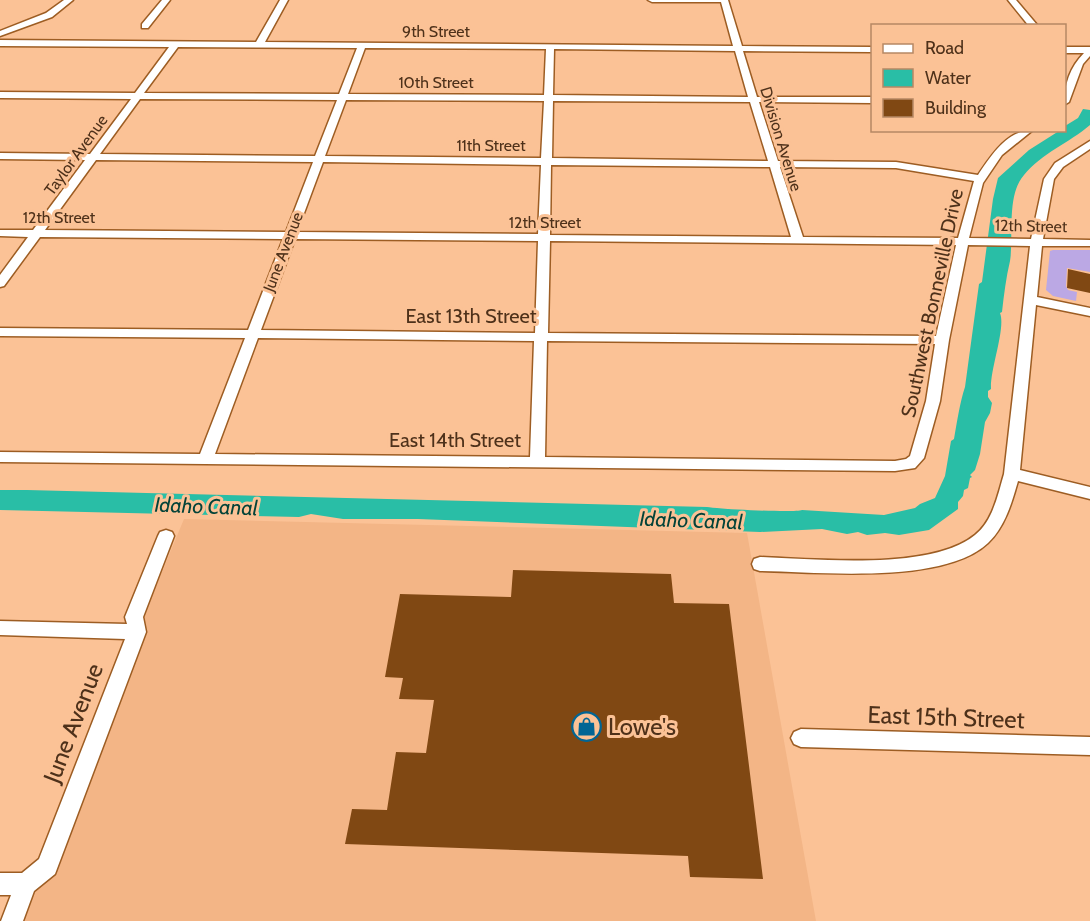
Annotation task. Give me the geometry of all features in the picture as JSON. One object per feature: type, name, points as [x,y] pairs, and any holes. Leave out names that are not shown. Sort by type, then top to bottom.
[{"type":"street","points":[[0,34],[49,15],[69,0]]},
{"type":"street","points":[[145,26],[166,0]]},
{"type":"street","points":[[259,45],[284,0]]},
{"type":"street","points":[[652,0],[724,0]]},
{"type":"street","name":"Division Avenue","points":[[724,0],[798,240]]},
{"type":"street","points":[[1012,0],[1032,24]]},
{"type":"street","name":"9th Street","points":[[0,43],[871,49]]},
{"type":"street","name":"Taylor Avenue","points":[[0,283],[175,45]]},
{"type":"street","name":"June Avenue","points":[[205,460],[362,46]]},
{"type":"street","points":[[537,462],[550,47]]},
{"type":"street","points":[[1066,52],[1090,51]]},
{"type":"street","points":[[1066,99],[1079,63],[1090,51]]},
{"type":"street","points":[[1066,53],[1079,63]]},
{"type":"street","name":"10th Street","points":[[0,95],[871,100]]},
{"type":"street","name":"Southwest Bonneville Drive","points":[[910,464],[917,458],[933,401],[942,340],[963,242],[980,179],[998,153],[1025,132]]},
{"type":"street","points":[[760,564],[902,566],[933,561],[980,541],[987,534],[1003,503],[1012,474],[1044,194],[1053,172],[1090,144]]},
{"type":"street","name":"11th Street","points":[[0,156],[896,165],[980,179]]},
{"type":"street","name":"12th Street","points":[[0,233],[1090,243]]},
{"type":"street","points":[[1032,300],[1090,312]]},
{"type":"street","name":"East 13th Street","points":[[0,332],[942,340]]},
{"type":"street","name":"East 14th Street","points":[[0,457],[895,466],[910,464]]},
{"type":"street","points":[[1012,474],[1090,493]]},
{"type":"street","name":"June Avenue","points":[[12,921],[26,884],[47,867],[137,632],[134,617],[166,536]]},
{"type":"street","points":[[0,628],[137,632]]},
{"type":"street","name":"East 15th Street","points":[[801,738],[1090,746]]},
{"type":"street","points":[[0,884],[26,884]]},
{"type":"shaded area","points":[[1090,250],[1090,272],[1067,268],[1066,286],[1068,290],[1077,292],[1076,301],[1053,296],[1046,290],[1050,251]]},
{"type":"shaded area","points":[[184,519],[747,533],[816,921],[14,921],[47,866],[137,632]]},
{"type":"water","name":"Idaho Canal","points":[[1083,109],[1090,110],[1090,125],[1039,160],[1018,183],[1013,205],[1010,261],[1000,313],[1000,338],[991,389],[988,391],[988,397],[992,403],[985,422],[980,454],[975,470],[970,475],[972,477],[968,488],[964,490],[958,502],[958,509],[929,530],[899,535],[885,533],[867,535],[822,529],[760,532],[418,519],[343,519],[311,514],[299,517],[0,510],[0,490],[707,507],[884,515],[915,508],[935,498],[945,476],[951,441],[954,439],[965,387],[979,284],[982,282],[998,178],[1029,150],[1057,132],[1066,132],[1066,125],[1078,118]]},
{"type":"building","points":[[1068,269],[1090,274],[1090,293],[1067,288]]},
{"type":"building","name":"Lowe's","points":[[513,570],[671,574],[674,603],[729,604],[763,879],[690,877],[688,856],[345,844],[352,809],[387,810],[396,752],[426,753],[434,700],[399,699],[403,678],[385,677],[400,594],[511,597]]},
{"type":"place","name":"Lowe's","points":[[587,726]]}]
